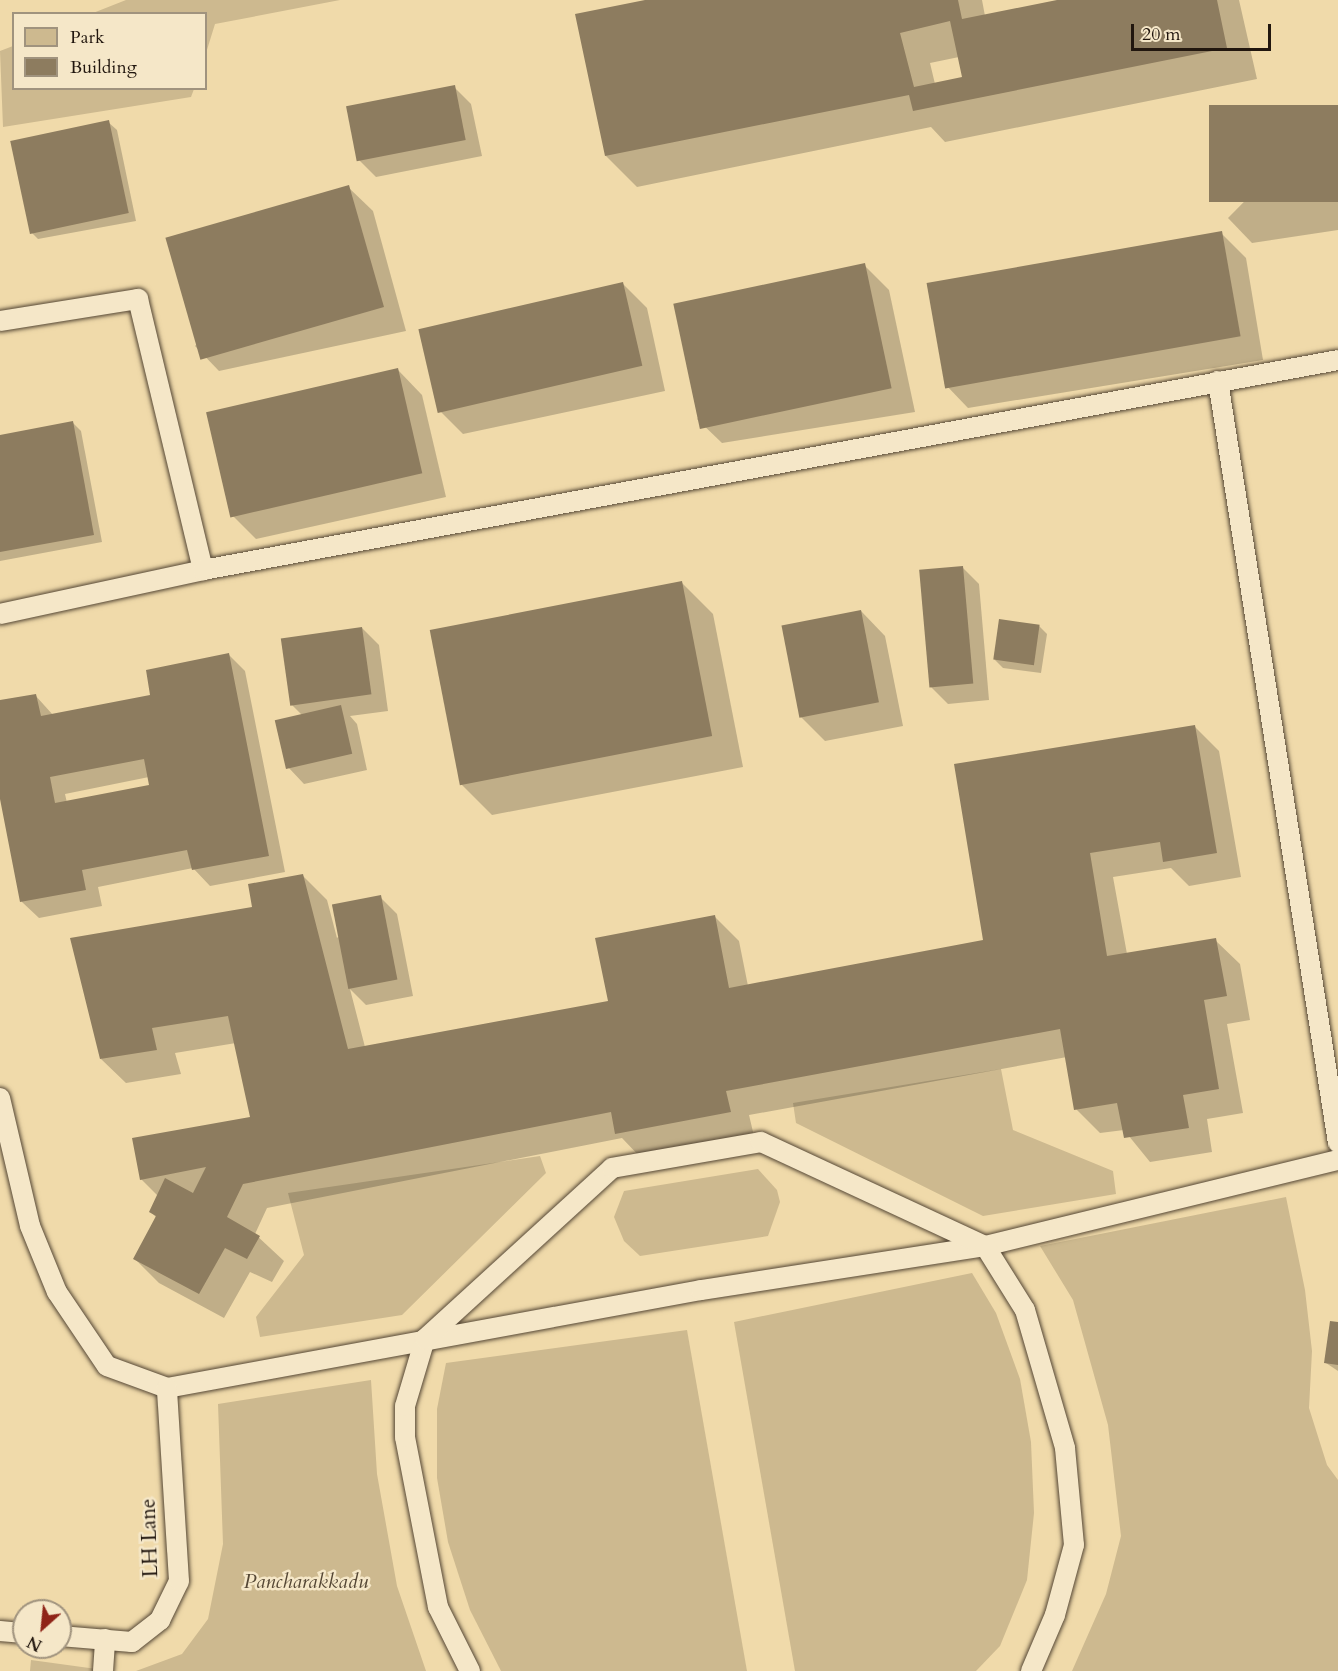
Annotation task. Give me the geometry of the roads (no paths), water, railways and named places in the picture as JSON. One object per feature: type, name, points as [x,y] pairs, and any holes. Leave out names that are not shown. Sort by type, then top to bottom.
[{"type":"lane","points":[[0,321],[138,299],[203,570]]},
{"type":"lane","points":[[0,614],[203,570],[1338,360]]},
{"type":"lane","points":[[1218,381],[1338,1143]]},
{"type":"lane","points":[[0,1098],[30,1227],[57,1292],[107,1366],[167,1388],[425,1339],[985,1246],[1338,1160]]},
{"type":"lane","points":[[470,1671],[438,1607],[405,1437],[405,1406],[425,1339],[612,1168],[761,1142],[985,1246],[1025,1310],[1065,1448],[1074,1545],[1054,1615],[1031,1671]]},
{"type":"lane","name":"LH Lane","points":[[72,1637],[132,1642],[160,1620],[179,1581],[167,1388]]},
{"type":"lane","points":[[103,1671],[105,1639]]},
{"type":"park label","name":"Pancharakkadu","points":[[306,1582]]}]
